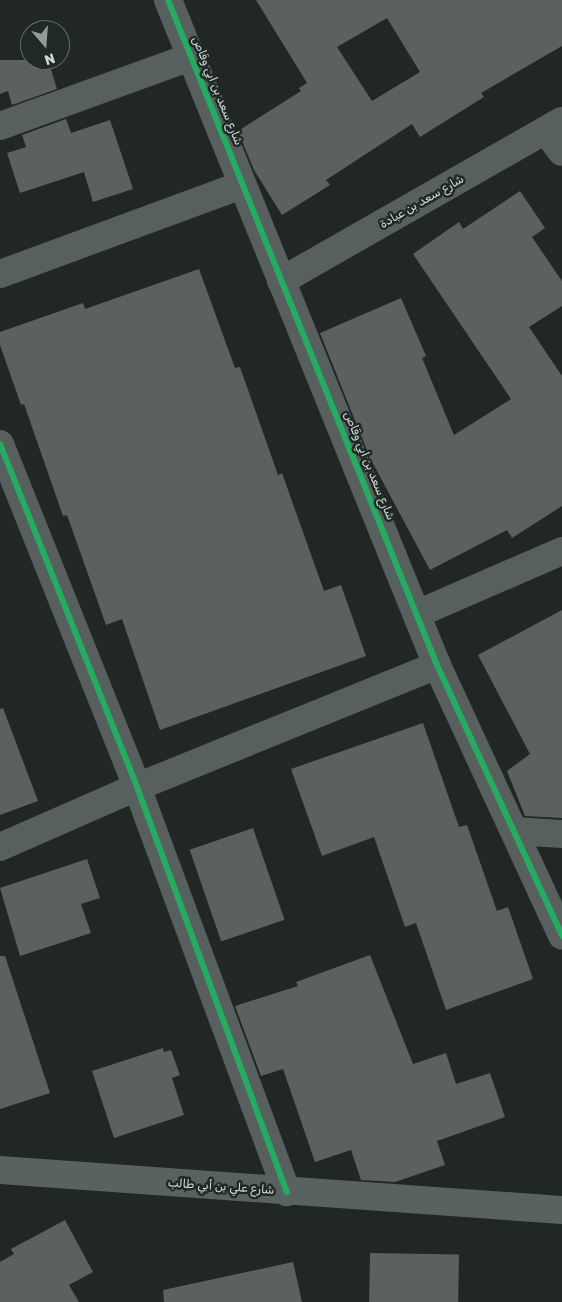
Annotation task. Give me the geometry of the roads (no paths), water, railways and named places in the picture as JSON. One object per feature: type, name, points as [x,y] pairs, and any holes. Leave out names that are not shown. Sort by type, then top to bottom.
[{"type":"street","name":"شارع سعد بن ابي وقاص","points":[[168,0],[437,665],[562,935]]},
{"type":"street","points":[[0,126],[191,57]]},
{"type":"street","points":[[554,126],[562,152]]},
{"type":"street","name":"شارع سعد بن عبادة","points":[[281,281],[554,126]]},
{"type":"street","points":[[0,274],[242,185]]},
{"type":"street","points":[[0,444],[137,787],[287,1192]]},
{"type":"street","points":[[417,614],[562,551]]},
{"type":"street","points":[[0,847],[137,787],[437,665]]},
{"type":"street","points":[[514,831],[562,834]]},
{"type":"street","name":"شارع علي بن أبي طالب","points":[[0,1170],[287,1192],[562,1210]]}]
